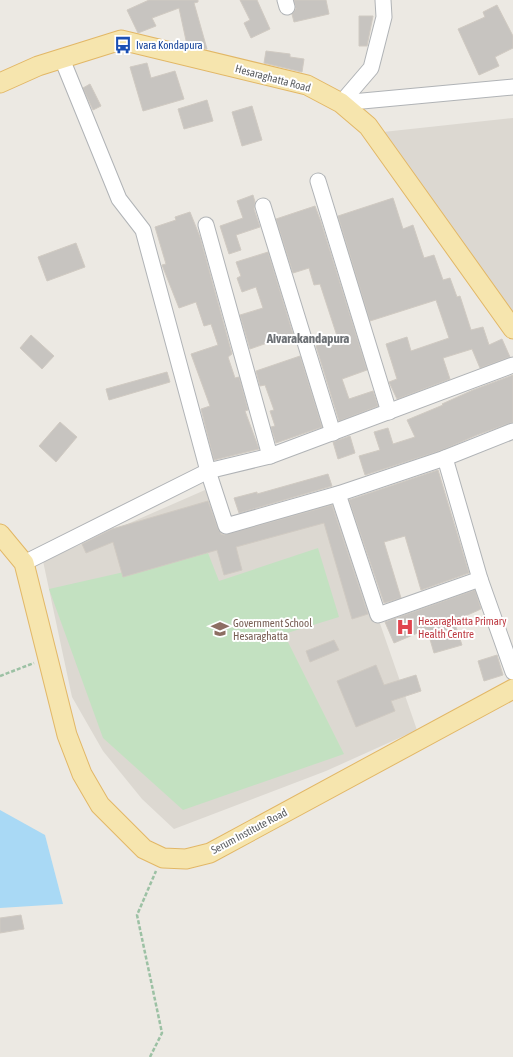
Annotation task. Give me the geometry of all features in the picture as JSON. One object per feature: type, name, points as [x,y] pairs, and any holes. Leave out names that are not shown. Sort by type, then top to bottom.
[{"type":"main road","name":"Hesaraghatta Road","points":[[0,83],[38,66],[121,40],[307,85],[341,103],[368,126],[513,329]]},
{"type":"main road","name":"Serum Institute Road","points":[[0,534],[24,563],[67,735],[82,774],[100,805],[144,849],[163,858],[186,859],[210,853],[513,689]]},
{"type":"street","points":[[341,103],[371,68],[384,17],[383,0]]},
{"type":"street","points":[[62,59],[119,199],[143,230],[208,470],[226,526],[338,494],[446,458],[513,431]]},
{"type":"street","points":[[341,103],[513,87]]},
{"type":"street","points":[[318,181],[389,412]]},
{"type":"street","points":[[263,206],[333,433]]},
{"type":"street","points":[[206,225],[270,456]]},
{"type":"street","points":[[24,563],[208,470],[270,456],[513,365]]},
{"type":"street","points":[[446,458],[480,579],[513,672]]},
{"type":"street","points":[[338,494],[378,615],[480,579]]},
{"type":"path","points":[[0,676],[12,670],[48,658]]},
{"type":"path","points":[[150,1057],[162,1033],[137,915],[163,858]]},
{"type":"shaded area","points":[[513,118],[513,313],[383,132]]},
{"type":"shaded area","name":"Government School Hesaraghatta","points":[[205,490],[226,530],[336,497],[417,730],[326,771],[174,829],[142,799],[103,751],[72,697],[43,561]]},
{"type":"green space","name":"Government School Hesaraghatta","points":[[318,548],[339,617],[284,634],[344,754],[183,810],[103,738],[49,589],[208,553],[219,581]]},
{"type":"water","points":[[0,810],[45,835],[63,904],[0,908]]},
{"type":"building","points":[[149,0],[198,0],[198,2],[194,3],[207,49],[187,45],[179,8],[152,18],[156,26],[138,33],[127,10]]},
{"type":"building","points":[[240,0],[257,0],[270,29],[251,38],[244,23],[250,20]]},
{"type":"building","points":[[294,0],[326,0],[329,14],[294,22],[292,14],[296,9]]},
{"type":"building","points":[[497,5],[513,36],[513,48],[495,57],[499,66],[479,75],[458,29],[485,17],[483,12]]},
{"type":"building","points":[[359,16],[373,16],[367,46],[359,46]]},
{"type":"building","points":[[266,51],[290,54],[290,57],[304,59],[302,72],[264,63]]},
{"type":"building","points":[[147,63],[151,78],[175,71],[184,99],[143,111],[130,67]]},
{"type":"building","points":[[90,84],[101,106],[93,110],[83,88]]},
{"type":"building","points":[[207,100],[213,121],[184,129],[178,109]]},
{"type":"building","points":[[252,106],[262,140],[242,146],[232,112]]},
{"type":"building","points":[[253,195],[255,202],[254,209],[260,227],[236,235],[241,250],[229,254],[220,226],[243,218],[237,201]]},
{"type":"building","points":[[393,198],[403,229],[413,225],[424,258],[434,255],[443,280],[450,278],[457,297],[460,296],[471,330],[483,327],[489,345],[502,339],[510,357],[480,368],[472,349],[443,358],[450,379],[397,399],[389,382],[397,379],[386,344],[407,337],[411,351],[449,338],[436,300],[370,321],[338,216]]},
{"type":"building","points":[[315,206],[367,370],[342,379],[349,399],[373,391],[378,406],[339,421],[316,346],[338,339],[320,284],[314,285],[309,268],[293,273],[276,219]]},
{"type":"building","points":[[190,212],[200,237],[232,354],[228,357],[235,378],[239,377],[248,410],[245,411],[259,449],[214,460],[201,409],[210,406],[191,354],[218,345],[211,324],[204,326],[196,302],[179,308],[162,265],[166,264],[155,227],[176,220],[175,217]]},
{"type":"building","points":[[76,243],[85,267],[47,281],[38,257]]},
{"type":"building","points":[[268,252],[293,334],[250,349],[240,315],[263,308],[256,287],[242,292],[237,278],[241,276],[236,262]]},
{"type":"building","points":[[31,335],[54,356],[42,369],[20,348]]},
{"type":"building","points":[[300,356],[322,427],[276,443],[271,427],[275,426],[270,411],[274,410],[265,385],[260,386],[256,371]]},
{"type":"building","points":[[167,372],[170,382],[109,400],[106,389]]},
{"type":"building","points":[[513,375],[513,422],[442,450],[365,475],[359,456],[380,450],[374,432],[388,428],[393,444],[415,437],[407,420],[443,405],[442,404],[473,390]]},
{"type":"building","points":[[60,422],[77,437],[56,462],[39,446]]},
{"type":"building","points":[[350,436],[355,453],[338,459],[333,442]]},
{"type":"building","points":[[438,470],[469,573],[421,590],[405,536],[384,542],[401,598],[384,603],[349,500]]},
{"type":"building","points":[[328,474],[332,486],[239,513],[234,498],[257,492],[257,494]]},
{"type":"building","points":[[208,501],[218,529],[221,534],[224,535],[332,505],[368,614],[352,619],[324,523],[236,547],[242,570],[224,575],[217,550],[123,577],[113,542],[86,553],[82,544],[112,529]]},
{"type":"building","points":[[475,590],[481,609],[454,621],[462,645],[434,653],[427,629],[394,643],[385,622]]},
{"type":"building","points":[[334,640],[339,650],[310,662],[306,651]]},
{"type":"building","points":[[497,655],[503,675],[484,681],[478,661]]},
{"type":"building","points":[[376,665],[384,685],[416,675],[421,691],[391,701],[395,711],[356,727],[337,681]]},
{"type":"building","points":[[21,915],[24,929],[0,933],[0,918]]},
{"type":"place","name":"Ivara Kondapura","points":[[123,45]]},
{"type":"place","name":"Hesaraghatta Primary Health Centre","points":[[405,627]]},
{"type":"place","name":"Government School Hesaraghatta","points":[[220,629]]},
{"type":"district","name":"Aivarakandapura","points":[[308,338]]}]
